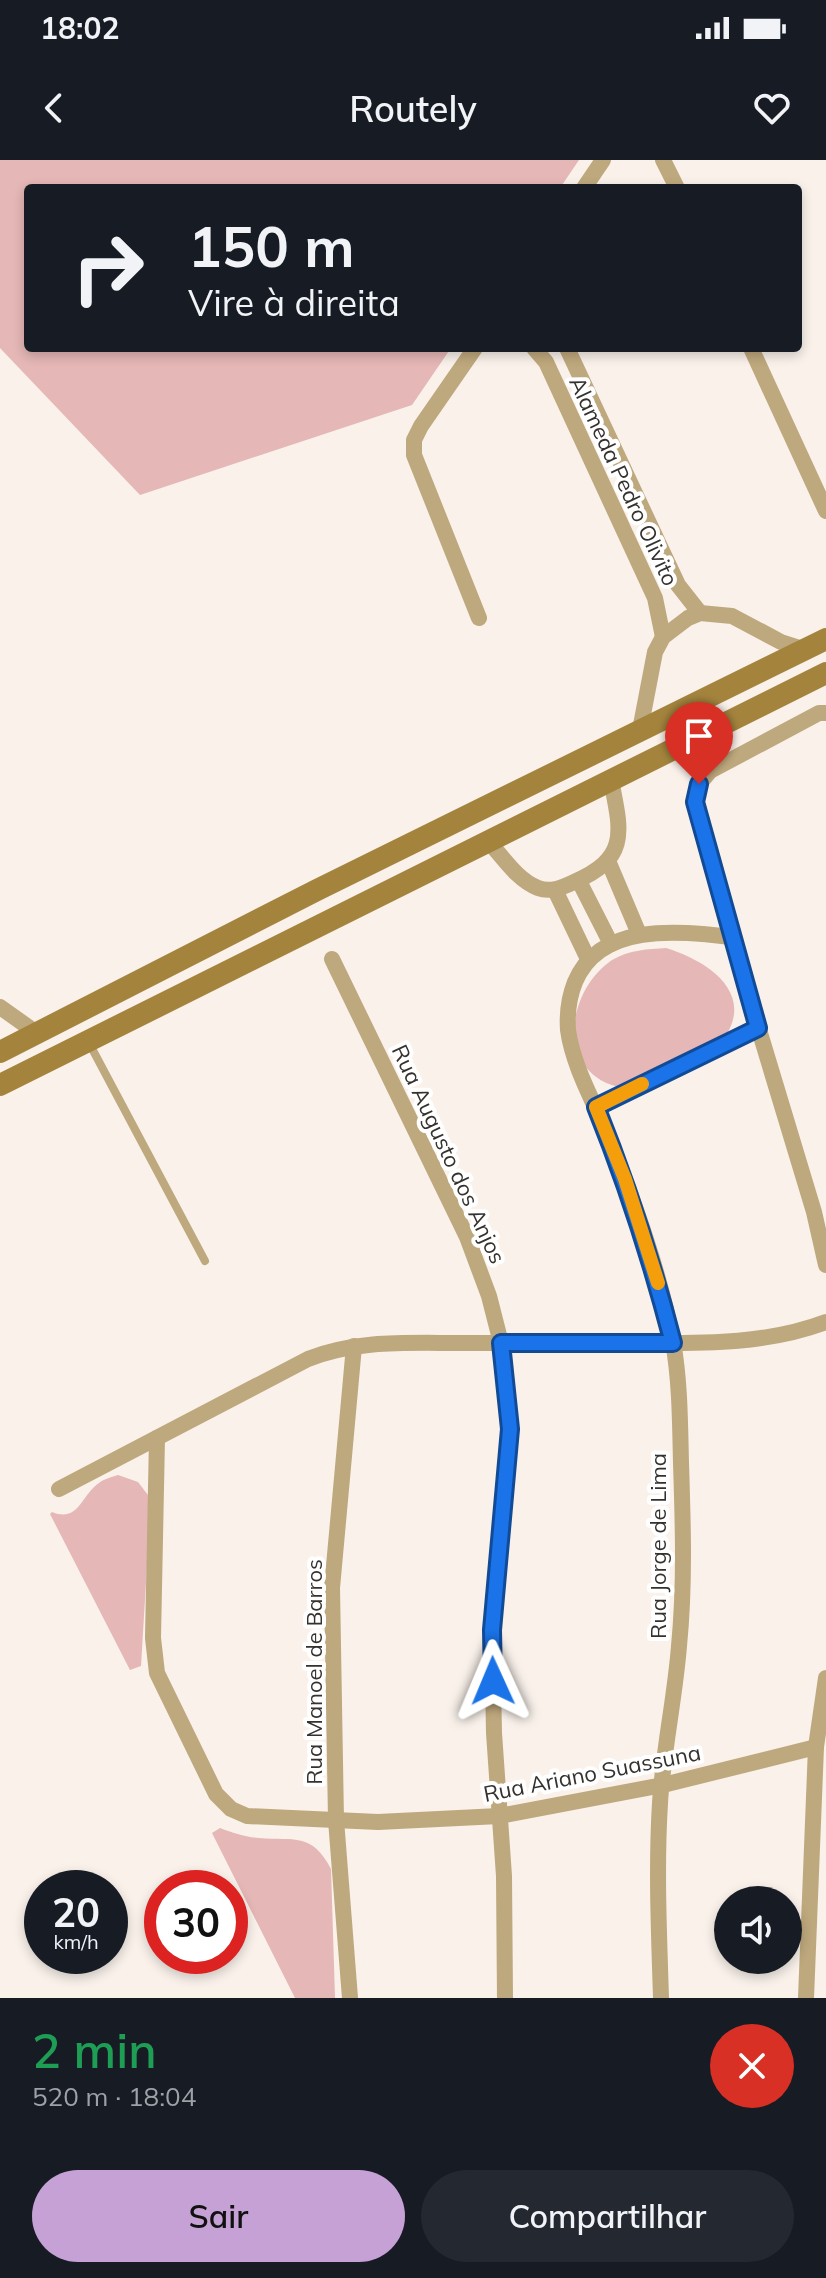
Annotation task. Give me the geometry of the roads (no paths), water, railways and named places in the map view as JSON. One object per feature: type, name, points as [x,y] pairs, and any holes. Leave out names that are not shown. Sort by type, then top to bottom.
[{"type":"street","points":[[587,184],[603,160]]},
{"type":"street","points":[[663,160],[675,184]]},
{"type":"street","points":[[474,352],[421,426],[414,440],[414,455],[479,618]]},
{"type":"street","name":"Alameda Pedro Olivito","points":[[537,352],[546,362],[655,598],[663,637]]},
{"type":"street","name":"Alameda Pedro Olivito","points":[[569,352],[678,585],[700,613]]},
{"type":"street","points":[[753,352],[826,511]]},
{"type":"street","points":[[640,730],[650,668],[663,637],[676,625],[700,613],[732,616],[773,638],[806,650]]},
{"type":"street","points":[[0,1052],[317,890],[826,639]]},
{"type":"street","points":[[0,1085],[826,673]]},
{"type":"street","points":[[826,713],[819,713],[710,771],[699,784],[695,802],[731,937],[814,1212],[826,1265]]},
{"type":"street","points":[[488,841],[520,877],[539,889],[555,890],[579,881],[609,863],[621,838],[611,780]]},
{"type":"street","points":[[609,863],[639,934]]},
{"type":"street","points":[[579,881],[611,944]]},
{"type":"street","points":[[317,890],[332,919]]},
{"type":"street","points":[[555,890],[588,959],[611,944],[639,934],[688,932],[731,937]]},
{"type":"street","name":"Rua Augusto dos Anjos","points":[[332,959],[467,1237],[489,1296],[501,1343],[510,1429],[492,1630],[504,1876],[505,1998]]},
{"type":"street","name":"Rua Jorge de Lima","points":[[588,959],[574,983],[568,1010],[568,1032],[575,1058],[625,1179],[653,1264],[673,1343],[680,1423],[684,1567],[679,1648],[663,1785],[658,1884],[661,1998]]},
{"type":"street","points":[[0,1007],[38,1034]]},
{"type":"street","points":[[596,1107],[758,1028]]},
{"type":"street","points":[[59,1489],[308,1359],[354,1346],[380,1343],[673,1343],[767,1339],[801,1332],[826,1322]]},
{"type":"street","name":"Rua Manoel de Barros","points":[[350,1998],[336,1820],[332,1588],[354,1346]]},
{"type":"street","name":"Rua Ariano Suassuna","points":[[157,1438],[153,1638],[157,1673],[216,1794],[231,1809],[247,1816],[378,1822],[499,1816],[663,1785],[816,1747]]},
{"type":"street","points":[[806,1998],[816,1747],[826,1678]]},
{"type":"lane","points":[[87,1041],[205,1261]]}]
